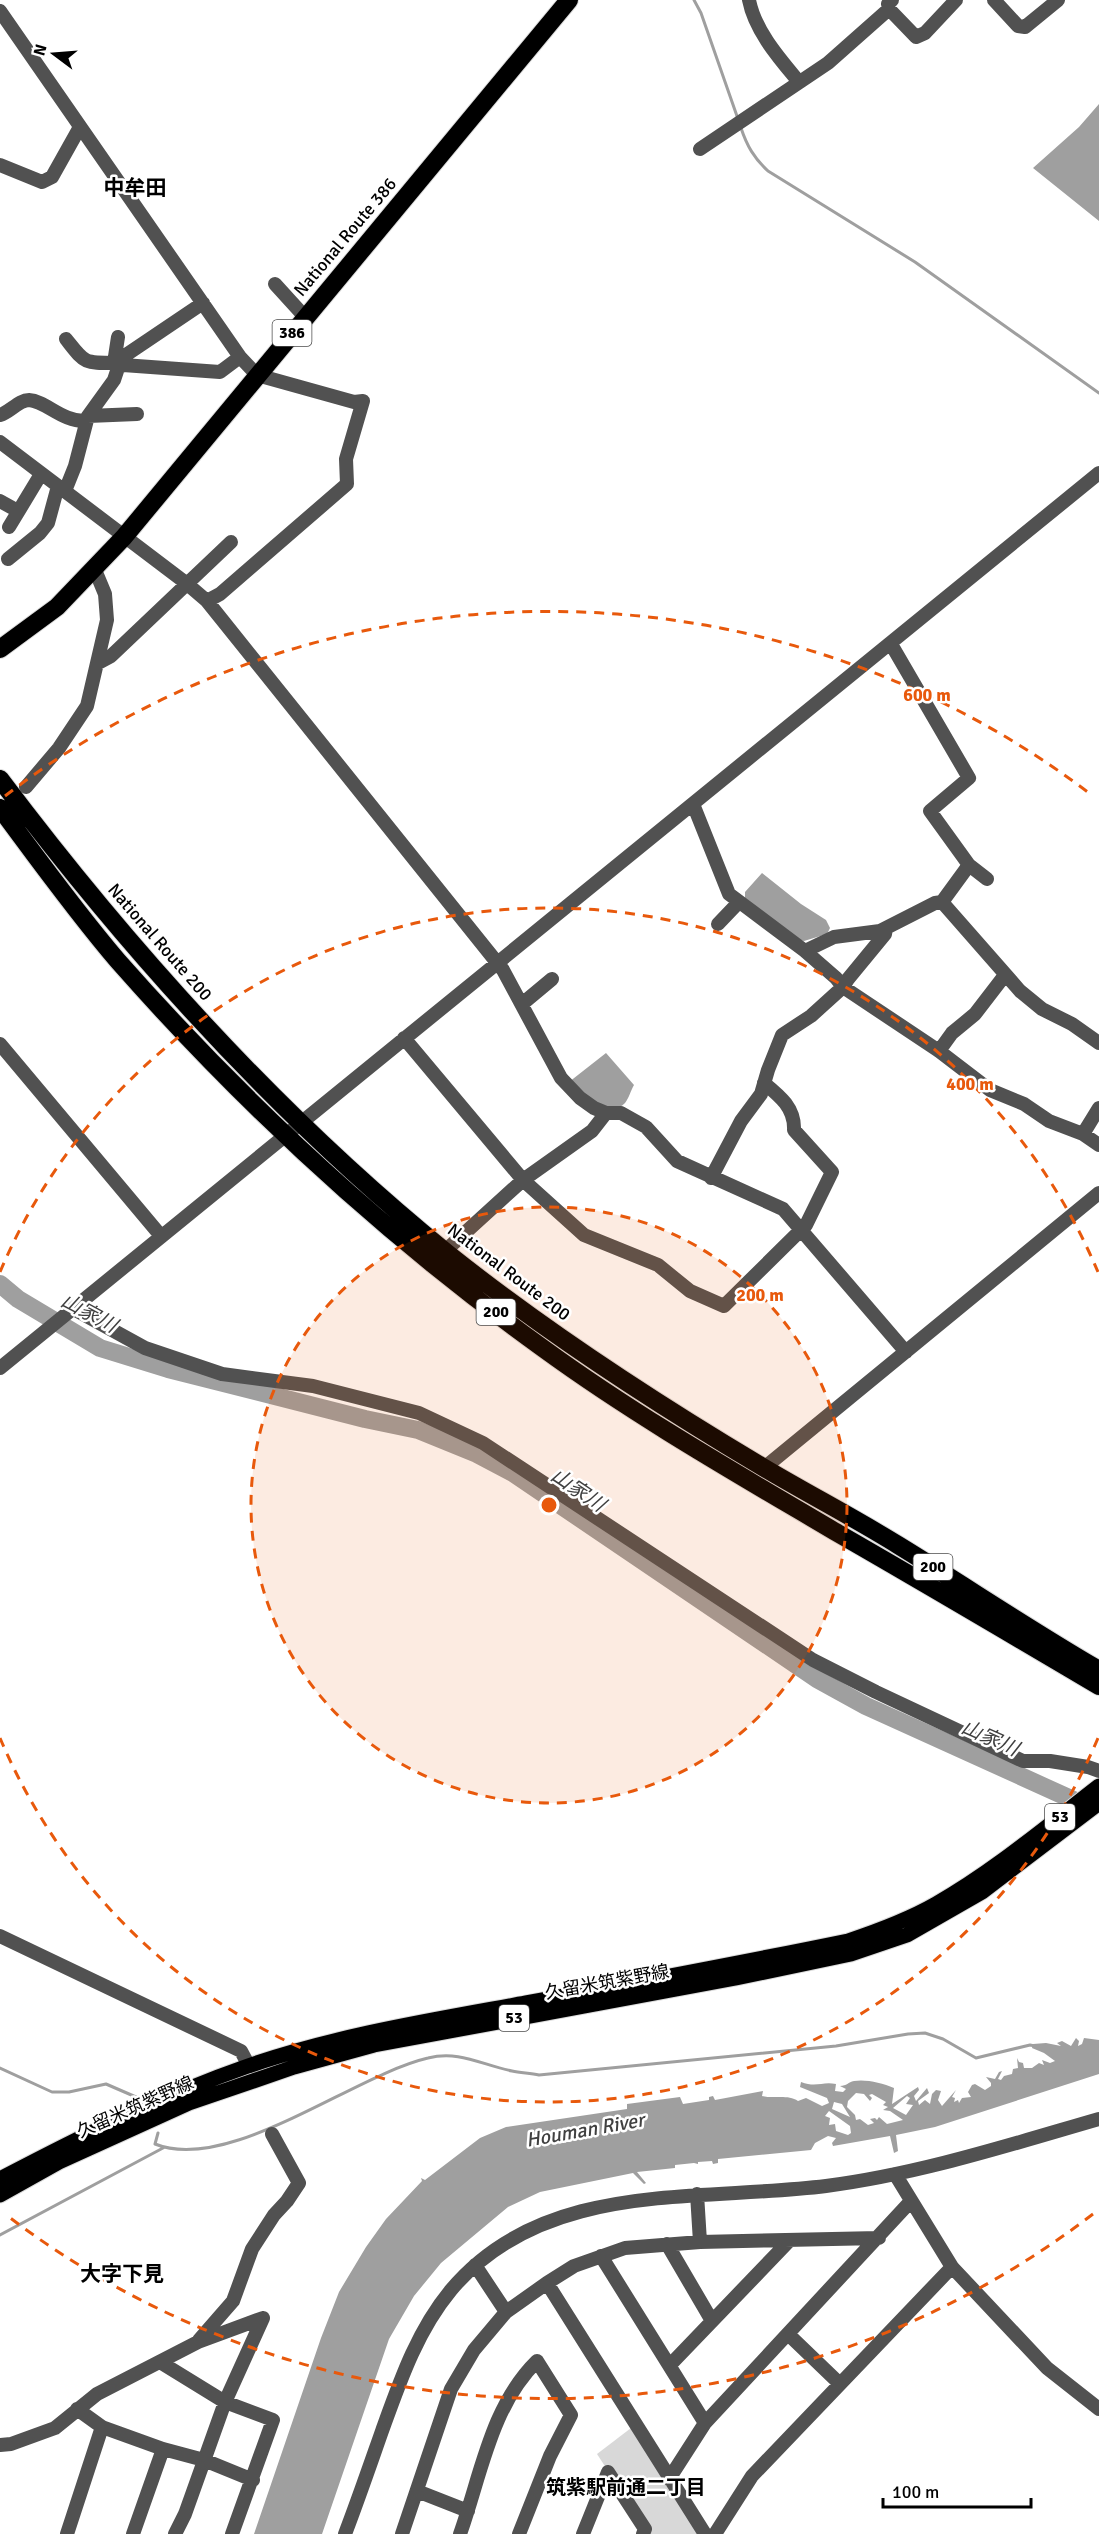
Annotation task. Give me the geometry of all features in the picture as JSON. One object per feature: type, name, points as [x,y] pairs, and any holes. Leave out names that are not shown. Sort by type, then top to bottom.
[{"type":"highway","name":"National Route 386","points":[[0,649],[57,607],[95,570],[124,537],[569,0]]},
{"type":"highway","name":"National Route 200","points":[[0,779],[130,944],[292,1129],[434,1265],[545,1350],[653,1422],[744,1478],[1099,1686]]},
{"type":"highway","name":"National Route 200","points":[[0,808],[116,958],[189,1039],[292,1129],[445,1251],[559,1338],[662,1407],[897,1545],[985,1602],[1099,1670]]},
{"type":"main road","name":"久留米筑紫野線","points":[[0,2195],[59,2162],[189,2103],[294,2067],[406,2038],[736,1978],[851,1954],[916,1930],[982,1892],[1099,1786]]},
{"type":"main road","name":"久留米筑紫野線","points":[[0,2179],[166,2098],[249,2066],[314,2047],[433,2020],[848,1941],[899,1923],[935,1905],[1024,1852],[1099,1803]]},
{"type":"street","points":[[749,0],[752,16],[759,28],[775,53],[799,81]]},
{"type":"street","points":[[700,149],[828,63],[891,5],[916,37],[925,33],[956,0]]},
{"type":"street","points":[[994,0],[1018,26],[1024,27],[1058,0]]},
{"type":"street","points":[[0,12],[240,357],[257,375],[354,402],[363,401],[346,459],[347,484],[220,594],[207,601]]},
{"type":"street","points":[[0,165],[42,182],[52,177],[80,127]]},
{"type":"street","points":[[275,284],[305,317]]},
{"type":"street","points":[[116,366],[203,303]]},
{"type":"street","points":[[8,559],[40,533],[48,523],[61,488],[75,466],[87,418],[114,380],[118,337]]},
{"type":"street","points":[[66,339],[83,360],[89,363],[116,366],[220,372],[240,357]]},
{"type":"street","points":[[0,415],[24,401],[32,400],[65,418],[137,414]]},
{"type":"street","points":[[0,442],[207,601],[497,963],[522,1004],[561,1078],[580,1098],[606,1113],[621,1113],[646,1127],[677,1161],[783,1209],[906,1352]]},
{"type":"street","points":[[0,1368],[1099,473]]},
{"type":"street","points":[[9,527],[41,474]]},
{"type":"street","points":[[0,501],[18,511]]},
{"type":"street","points":[[98,663],[111,656],[231,542]]},
{"type":"street","points":[[26,787],[77,724],[87,706],[107,620],[105,594],[95,570]]},
{"type":"street","points":[[891,644],[969,778],[930,811],[969,865],[987,879]]},
{"type":"street","points":[[693,804],[729,894],[805,951],[843,987],[939,1051],[990,1089],[1024,1104],[1049,1121],[1083,1134],[1099,1145]]},
{"type":"street","points":[[805,951],[834,937],[886,928],[935,903],[942,902],[969,865]]},
{"type":"street","points":[[718,924],[739,902]]},
{"type":"street","points":[[942,902],[1020,992],[1042,1009],[1072,1024],[1099,1043]]},
{"type":"street","points":[[711,1178],[741,1121],[761,1094],[782,1035],[811,1016],[843,987],[885,934],[886,928]]},
{"type":"street","points":[[939,1051],[952,1034],[975,1014],[1005,975]]},
{"type":"street","points":[[522,1004],[552,979]]},
{"type":"street","points":[[404,1038],[523,1180],[584,1235],[658,1265],[690,1291],[724,1306],[734,1293],[802,1230],[832,1172],[794,1130],[794,1120],[784,1099],[764,1083]]},
{"type":"street","points":[[0,1044],[161,1236]]},
{"type":"street","points":[[1083,1134],[1099,1108]]},
{"type":"street","points":[[445,1251],[523,1180],[592,1131],[606,1113]]},
{"type":"street","points":[[764,1468],[1099,1193]]},
{"type":"street","points":[[74,1309],[146,1348],[222,1374],[313,1386],[420,1413],[483,1443],[813,1660],[1023,1761],[1050,1761],[1099,1771]]},
{"type":"street","points":[[0,1936],[241,2051],[249,2066]]},
{"type":"street","points":[[345,2534],[404,2369],[432,2315],[475,2265],[521,2233],[560,2217],[627,2202],[697,2194],[825,2186],[931,2167],[1099,2119]]},
{"type":"street","points":[[198,2342],[233,2301],[252,2249],[274,2215],[299,2183],[272,2134]]},
{"type":"street","points":[[0,2171],[0,2179]]},
{"type":"street","points":[[895,2174],[952,2267],[1047,2368],[1099,2409]]},
{"type":"street","points":[[697,2194],[700,2242]]},
{"type":"street","points":[[669,2479],[705,2423],[911,2201]]},
{"type":"street","points":[[402,2534],[452,2389],[474,2350],[506,2312],[574,2266],[625,2248],[666,2244],[879,2238]]},
{"type":"street","points":[[670,2365],[790,2241]]},
{"type":"street","points":[[666,2244],[712,2321]]},
{"type":"street","points":[[601,2256],[705,2423]]},
{"type":"street","points":[[475,2265],[506,2312]]},
{"type":"street","points":[[715,2534],[752,2476],[952,2267]]},
{"type":"street","points":[[547,2283],[705,2534]]},
{"type":"street","points":[[0,2445],[11,2444],[55,2428],[97,2394],[198,2342],[263,2318],[225,2402],[185,2514],[175,2534]]},
{"type":"street","points":[[789,2335],[840,2384]]},
{"type":"street","points":[[460,2534],[494,2429],[507,2399],[526,2372],[537,2361],[571,2415],[550,2456],[519,2534]]},
{"type":"street","points":[[160,2362],[225,2402],[273,2420],[253,2481],[232,2534]]},
{"type":"street","points":[[77,2409],[102,2427],[163,2449],[204,2460],[253,2481]]},
{"type":"street","points":[[67,2534],[102,2427]]},
{"type":"street","points":[[133,2534],[163,2449]]},
{"type":"street","points":[[583,2534],[608,2472],[645,2529],[643,2534]]},
{"type":"street","points":[[417,2491],[468,2511]]},
{"type":"shaded area","points":[[635,2425],[704,2534],[649,2534],[597,2454]]},
{"type":"water","points":[[1099,104],[1099,221],[1033,168],[1079,127]]},
{"type":"water","points":[[762,873],[801,904],[826,920],[830,928],[827,934],[804,941],[799,940],[745,898],[745,892]]},
{"type":"water","points":[[606,1053],[634,1085],[625,1103],[618,1107],[611,1108],[596,1103],[569,1082]]},
{"type":"water","name":"Houman River","points":[[1076,2038],[1079,2041],[1078,2046],[1082,2044],[1084,2038],[1099,2040],[1099,2074],[935,2127],[896,2135],[898,2151],[894,2153],[890,2136],[833,2146],[832,2143],[836,2138],[828,2136],[815,2143],[811,2150],[718,2159],[718,2163],[713,2164],[712,2161],[698,2162],[698,2164],[675,2165],[675,2168],[637,2172],[646,2183],[644,2184],[633,2173],[540,2192],[508,2207],[441,2263],[414,2296],[389,2339],[322,2534],[254,2534],[339,2292],[386,2219],[422,2181],[421,2178],[425,2180],[480,2138],[506,2127],[627,2109],[627,2104],[680,2097],[683,2104],[709,2100],[709,2097],[713,2096],[715,2100],[763,2091],[762,2096],[767,2097],[790,2098],[798,2101],[806,2098],[822,2106],[829,2103],[827,2098],[800,2087],[801,2082],[836,2084],[835,2091],[843,2092],[846,2089],[840,2086],[852,2082],[879,2083],[894,2088],[892,2104],[918,2087],[919,2090],[914,2096],[916,2101],[927,2088],[929,2093],[918,2101],[919,2105],[925,2100],[930,2104],[932,2094],[936,2090],[941,2091],[938,2100],[942,2106],[956,2090],[952,2097],[955,2098],[954,2102],[958,2100],[959,2103],[962,2098],[971,2097],[968,2092],[972,2085],[975,2084],[985,2090],[991,2086],[986,2077],[995,2079],[1002,2071],[998,2079],[1001,2080],[1004,2076],[1012,2074],[1013,2069],[1018,2068],[1017,2058],[1023,2063],[1024,2068],[1032,2068],[1039,2063],[1044,2065],[1042,2060],[1050,2063],[1055,2061],[1032,2048],[1033,2044],[1046,2043],[1061,2046],[1057,2043],[1062,2041],[1071,2046]],"holes":[[[856,2093],[864,2094],[870,2101],[872,2098],[869,2095],[872,2094],[886,2102],[883,2105],[888,2107],[883,2110],[890,2111],[903,2120],[887,2124],[879,2117],[877,2120],[870,2119],[874,2123],[868,2125],[860,2119],[856,2120],[855,2115],[847,2107],[848,2101]],[[907,2096],[910,2098],[906,2104],[913,2105],[906,2115],[893,2108]],[[834,2102],[842,2104],[850,2117],[832,2109]],[[829,2111],[850,2126],[851,2133],[848,2135],[836,2131],[835,2124],[829,2125],[830,2118],[825,2116]]]},
{"type":"waterway","points":[[694,0],[701,13],[738,119]]},
{"type":"waterway","points":[[741,128],[752,151],[768,171],[915,262],[1099,393]]},
{"type":"waterway","name":"山家川","points":[[0,1284],[18,1299],[100,1348],[168,1369],[365,1419],[418,1430],[477,1454],[513,1473],[817,1679],[866,1706],[1091,1808]]},
{"type":"waterway","points":[[158,2133],[155,2144],[185,2150],[218,2146],[292,2119],[398,2068],[439,2056],[460,2057],[512,2071],[539,2075],[836,2046],[925,2033],[943,2039],[976,2058],[1030,2045],[1035,2046]]},
{"type":"waterway","points":[[0,2068],[52,2092],[69,2092],[106,2084],[136,2097]]},
{"type":"waterway","points":[[0,2235],[163,2148]]},
{"type":"district","name":"中牟田","points":[[135,188]]},
{"type":"district","name":"大字下見","points":[[122,2274]]},
{"type":"district","name":"筑紫駅前通二丁目","points":[[626,2487]]}]
